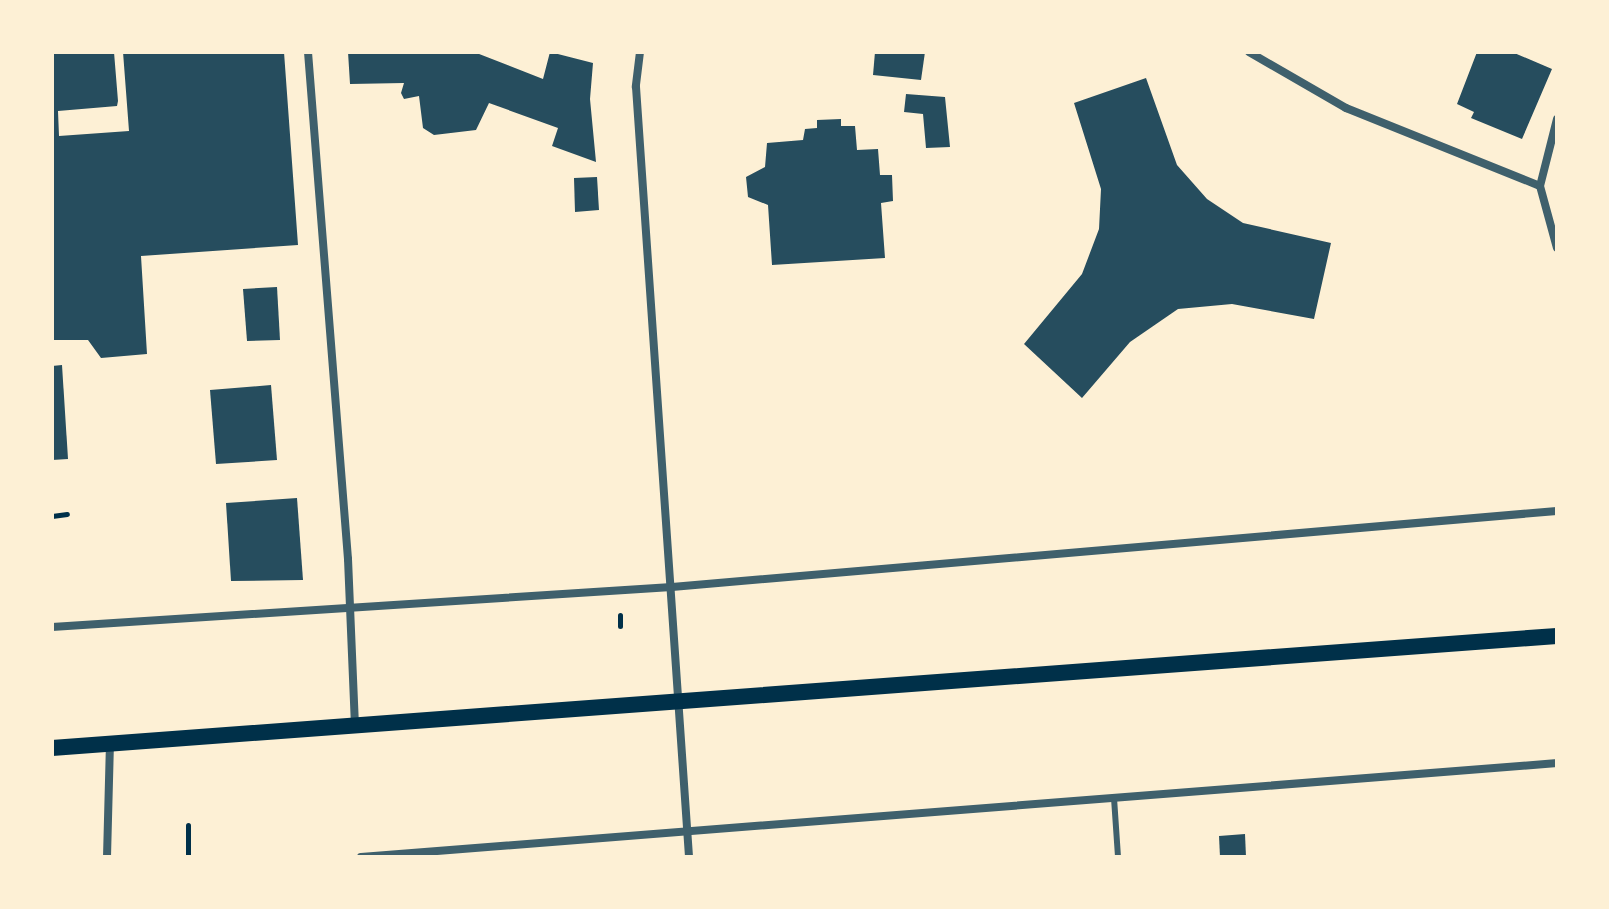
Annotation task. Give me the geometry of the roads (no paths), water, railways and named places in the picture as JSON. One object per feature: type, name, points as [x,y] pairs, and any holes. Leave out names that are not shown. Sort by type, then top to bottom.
[{"type":"main road","points":[[52,748],[1557,636]]},
{"type":"street","points":[[308,52],[350,605],[355,724]]},
{"type":"street","points":[[640,52],[636,87],[681,701],[689,857]]},
{"type":"street","points":[[1249,52],[1346,108],[1540,186]]},
{"type":"street","points":[[1557,119],[1540,186],[1557,248]]},
{"type":"street","points":[[52,627],[350,605],[672,587],[1557,511]]},
{"type":"street","points":[[107,857],[110,743]]},
{"type":"street","points":[[361,857],[686,829],[1557,763]]},
{"type":"lane","points":[[1114,798],[1118,857]]}]
